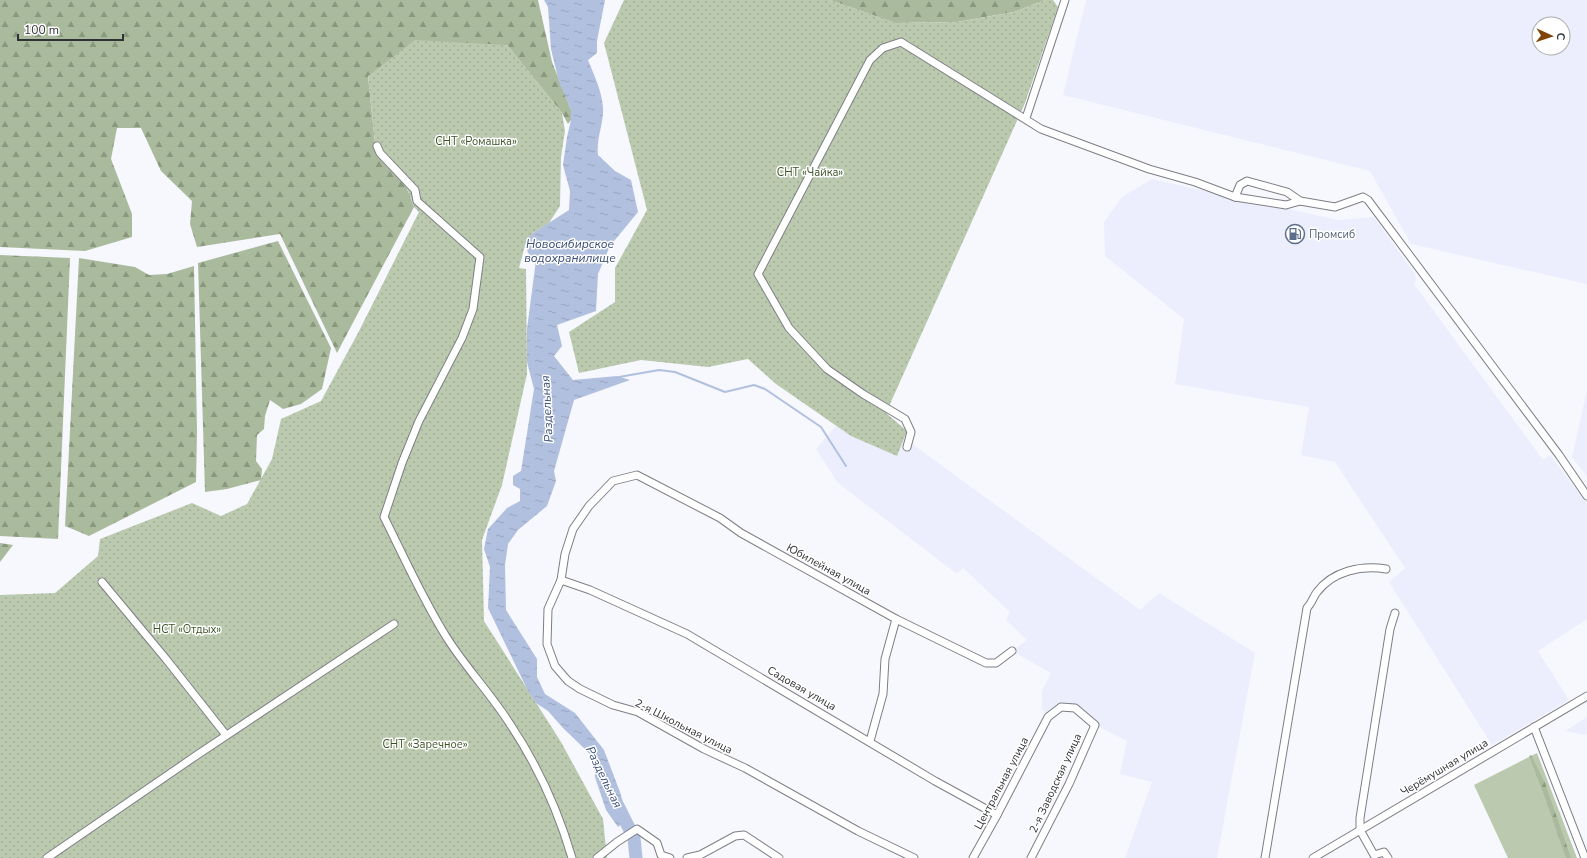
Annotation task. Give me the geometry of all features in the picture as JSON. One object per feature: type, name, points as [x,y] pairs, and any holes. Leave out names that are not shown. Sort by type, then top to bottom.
[{"type":"street","points":[[1026,118],[1065,0]]},
{"type":"street","points":[[907,447],[911,432],[905,419],[863,394],[826,369],[789,328],[758,274],[870,60],[883,48],[901,42],[1026,118],[1041,129],[1120,159],[1235,196],[1286,205],[1300,200]]},
{"type":"street","points":[[377,146],[380,153],[415,190],[417,201],[472,248],[480,257],[473,309],[462,338],[416,428],[399,469],[384,517],[447,638],[510,723],[540,772],[563,828],[572,858]]},
{"type":"street","points":[[1235,196],[1240,185],[1247,181],[1287,192],[1300,200],[1335,207],[1363,197],[1368,200],[1559,455],[1587,496]]},
{"type":"street","name":"2-я Школьная улица","points":[[637,475],[612,481],[588,506],[573,529],[565,554],[561,580],[548,610],[547,644],[555,666],[568,680],[580,689],[613,705],[638,712],[704,749],[745,768],[858,831],[914,858]]},
{"type":"street","name":"Юбилейная улица","points":[[637,475],[720,518],[741,533],[896,619],[986,663],[996,663],[1012,651]]},
{"type":"street","points":[[1265,858],[1307,608],[1313,602],[1317,592],[1344,571],[1371,567],[1386,569]]},
{"type":"street","name":"Садовая улица","points":[[561,580],[590,590],[687,634],[997,815]]},
{"type":"street","points":[[102,582],[166,659],[226,736]]},
{"type":"street","points":[[1388,858],[1384,852],[1374,855],[1360,830],[1360,818],[1389,637],[1395,613]]},
{"type":"street","points":[[870,741],[883,694],[885,659],[896,619]]},
{"type":"street","points":[[47,858],[394,624]]},
{"type":"street","name":"Черёмушная улица","points":[[1313,858],[1587,696]]},
{"type":"street","name":"2-я Заводская улица","points":[[1031,858],[1069,784],[1095,725],[1075,708],[1061,707],[1048,717]]},
{"type":"street","name":"Центральная улица","points":[[972,858],[997,815],[1048,717]]},
{"type":"street","points":[[1534,727],[1585,858]]},
{"type":"street","points":[[597,858],[617,842],[637,829],[656,843],[662,856],[670,858]]},
{"type":"street","points":[[687,858],[700,855],[735,836],[744,835],[779,858]]},
{"type":"shaded area","points":[[1086,0],[1587,0],[1587,284],[1411,244],[1370,171],[1063,95]]},
{"type":"shaded area","points":[[1152,179],[1338,220],[1374,217],[1415,274],[1416,280],[1414,284],[1543,460],[1550,455],[1587,503],[1587,619],[1538,651],[1569,700],[1492,745],[1389,582],[1405,568],[1335,462],[1301,455],[1309,407],[1175,384],[1184,319],[1105,256],[1104,222],[1122,197]]},
{"type":"shaded area","points":[[1587,391],[1587,476],[1572,457]]},
{"type":"shaded area","points":[[836,426],[851,436],[897,455],[904,438],[1140,610],[1159,593],[1255,653],[1217,858],[1125,858],[1152,782],[1120,774],[1127,741],[1095,725],[1075,708],[1061,707],[1048,717],[1042,709],[1042,691],[1051,673],[1012,651],[1027,640],[1006,620],[1010,612],[963,568],[957,574],[838,483],[816,449]]},
{"type":"shaded area","points":[[1587,717],[1587,735],[1565,731]]},
{"type":"green space","points":[[0,0],[538,0],[552,62],[571,110],[571,120],[568,124],[562,113],[507,45],[368,76],[376,152],[406,186],[414,207],[337,353],[280,234],[197,247],[190,224],[192,201],[161,171],[141,128],[117,128],[111,159],[132,214],[132,237],[85,251],[0,247]]},
{"type":"green space","name":"СНТ «Чайка»","points":[[624,0],[830,0],[896,23],[957,22],[1014,12],[1045,0],[1053,0],[1058,7],[1025,103],[886,413],[907,431],[897,456],[851,436],[776,384],[748,359],[708,367],[641,360],[579,373],[569,332],[615,302],[615,268],[647,210],[604,43]]},
{"type":"green space","points":[[830,0],[1045,0],[1014,12],[957,22],[895,23]]},
{"type":"green space","points":[[415,40],[507,45],[562,113],[565,131],[561,157],[560,206],[549,223],[533,233],[526,242],[519,268],[526,269],[527,374],[502,485],[482,540],[484,621],[561,742],[603,819],[607,858],[0,858],[0,595],[55,593],[98,556],[100,539],[192,503],[221,516],[247,504],[272,459],[281,419],[321,401],[358,333],[419,212],[414,207],[406,186],[376,152],[368,76]]},
{"type":"green space","points":[[278,241],[331,348],[322,389],[301,404],[283,409],[270,400],[265,416],[264,429],[257,435],[256,461],[262,469],[261,480],[227,489],[205,492],[198,263]]},
{"type":"green space","points":[[0,255],[70,258],[58,539],[0,536]]},
{"type":"green space","points":[[79,258],[135,267],[149,275],[167,274],[194,266],[197,432],[196,482],[89,536],[65,526]]},
{"type":"green space","points":[[0,543],[13,545],[0,562]]},
{"type":"green space","points":[[1537,753],[1577,858],[1508,858],[1474,785]]},
{"type":"green space","points":[[1531,755],[1545,783],[1571,858],[1566,858],[1529,756]]},
{"type":"water","name":"Новосибирское водохранилище","points":[[544,0],[605,0],[597,41],[597,53],[588,60],[599,89],[603,108],[598,143],[598,155],[615,171],[631,180],[638,212],[610,246],[598,274],[596,311],[557,325],[562,346],[554,356],[573,380],[617,376],[630,380],[574,400],[554,471],[556,481],[547,506],[518,530],[508,544],[505,565],[506,610],[537,659],[537,677],[545,694],[575,713],[604,750],[625,809],[626,821],[618,827],[606,810],[595,777],[593,760],[589,753],[548,711],[536,703],[528,691],[488,608],[490,567],[484,549],[488,529],[507,508],[520,501],[520,489],[513,485],[513,476],[521,471],[534,389],[527,362],[527,329],[536,260],[528,253],[525,242],[533,233],[569,210],[570,191],[563,165],[571,120],[571,110],[559,82],[551,49],[548,7]]},
{"type":"waterway","points":[[619,377],[659,370],[675,372],[725,392],[754,385],[765,389],[821,427],[846,466]]},
{"type":"waterway","name":"Раздельная","points":[[618,806],[634,838],[636,858]]},
{"type":"place","name":"Промсиб","points":[[1295,234]]},
{"type":"park label","name":"СНТ «Ромашка»","points":[[476,141]]},
{"type":"park label","name":"НСТ «Отдых»","points":[[187,629]]},
{"type":"park label","name":"СНТ «Заречное»","points":[[425,744]]}]
